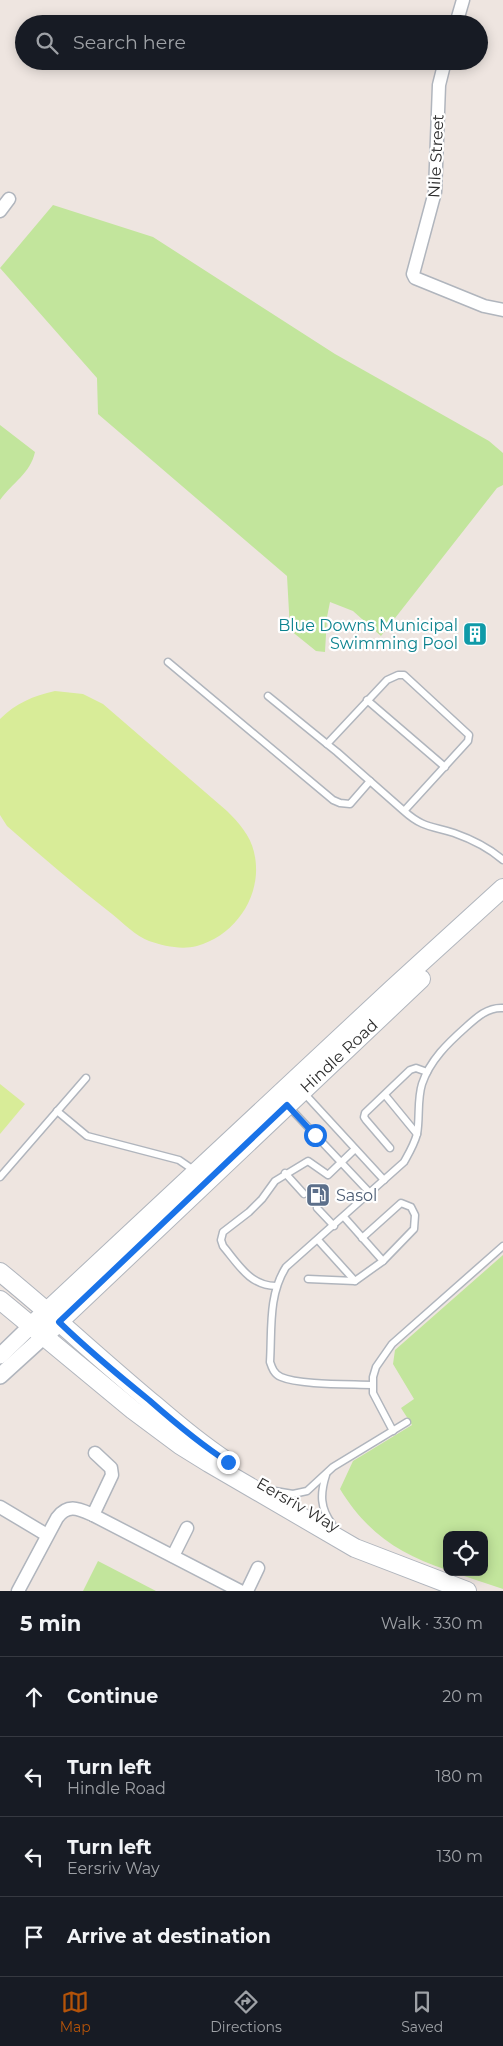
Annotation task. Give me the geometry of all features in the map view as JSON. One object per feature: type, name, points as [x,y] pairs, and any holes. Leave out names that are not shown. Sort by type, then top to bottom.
[{"type":"main road","name":"Hindle Road","points":[[37,1331],[297,1086],[503,888]]},
{"type":"main road","name":"Hindle Road","points":[[297,1086],[503,901]]},
{"type":"main road","name":"Hindle Road","points":[[53,1316],[196,1172],[282,1100]]},
{"type":"main road","name":"Eersriv Way","points":[[0,1272],[53,1316],[97,1357],[209,1449],[392,1562]]},
{"type":"main road","name":"Eersriv Way","points":[[0,1300],[133,1410],[192,1453],[342,1541],[372,1555],[467,1591]]},
{"type":"street","points":[[459,15],[463,0]]},
{"type":"street","name":"Nile Street","points":[[443,70],[439,85],[436,192],[413,273],[415,278],[500,310]]},
{"type":"street","points":[[0,211],[9,199]]},
{"type":"street","name":"Hindle Road","points":[[0,1356],[37,1331]]},
{"type":"street","name":"Hindle Road","points":[[0,1376],[37,1331]]},
{"type":"street","points":[[93,1515],[111,1478],[112,1472],[111,1468],[95,1453]]},
{"type":"street","points":[[0,1507],[47,1536]]},
{"type":"street","points":[[18,1591],[60,1514],[68,1508],[78,1508],[93,1515],[240,1591]]},
{"type":"street","points":[[173,1556],[187,1528]]},
{"type":"street","points":[[247,1591],[258,1568]]},
{"type":"lane","points":[[168,662],[333,800],[343,804],[350,804],[370,781]]},
{"type":"lane","points":[[327,744],[387,680],[398,675],[404,676],[469,735],[468,741],[404,811]]},
{"type":"lane","points":[[268,696],[327,744],[413,819],[429,827],[452,832],[471,840],[503,860]]},
{"type":"lane","points":[[367,700],[445,767]]},
{"type":"lane","points":[[372,1385],[294,1381],[280,1377],[274,1371],[270,1362],[273,1301],[276,1286],[286,1267],[404,1162],[417,1134],[419,1098],[427,1072],[445,1046],[491,1008],[503,1008]]},
{"type":"lane","points":[[390,1148],[364,1116],[365,1113],[412,1068],[427,1072]]},
{"type":"lane","points":[[0,1177],[86,1078]]},
{"type":"lane","points":[[297,1086],[384,1180]]},
{"type":"lane","points":[[385,1095],[417,1134]]},
{"type":"lane","points":[[282,1100],[370,1194]]},
{"type":"lane","points":[[57,1111],[87,1136],[179,1160],[196,1172]]},
{"type":"lane","points":[[276,1286],[265,1286],[250,1278],[223,1246],[222,1235],[225,1228],[249,1212],[262,1199],[275,1181],[286,1173],[297,1169],[308,1161],[328,1174],[355,1149]]},
{"type":"lane","points":[[286,1173],[304,1194]]},
{"type":"lane","points":[[308,1280],[355,1281],[383,1262],[414,1229],[414,1215],[411,1207],[401,1203],[362,1238]]},
{"type":"lane","points":[[317,1208],[334,1226]]},
{"type":"lane","points":[[344,1217],[383,1262]]},
{"type":"lane","points":[[318,1240],[355,1281]]},
{"type":"lane","points":[[393,1430],[377,1404],[373,1393],[372,1385],[376,1368],[392,1344],[503,1246]]},
{"type":"lane","points":[[275,1491],[301,1493],[313,1487],[347,1458],[407,1422]]},
{"type":"lane","points":[[326,1474],[322,1487],[322,1504],[326,1516],[332,1524]]},
{"type":"green space","points":[[53,205],[153,237],[335,354],[489,441],[503,453],[503,485],[497,488],[381,636],[353,611],[330,602],[325,652],[316,651],[290,630],[287,576],[98,414],[97,378],[0,268]]},
{"type":"green space","points":[[0,425],[35,452],[33,460],[25,472],[0,500]]},
{"type":"green space","points":[[55,691],[83,694],[103,704],[236,820],[250,840],[254,852],[255,882],[251,897],[244,910],[224,932],[211,940],[191,947],[167,946],[144,939],[72,882],[7,826],[0,815],[0,719],[25,701]]},
{"type":"green space","points":[[0,1084],[25,1104],[0,1134]]},
{"type":"green space","points":[[503,1255],[503,1589],[464,1576],[488,1576],[488,1531],[443,1531],[443,1569],[399,1549],[373,1530],[361,1518],[340,1489],[353,1461],[412,1425],[401,1408],[414,1399],[393,1364],[395,1350]]},
{"type":"green space","points":[[98,1561],[156,1591],[83,1591]]},
{"type":"place","name":"Blue Downs Municipal Swimming Pool","points":[[475,634]]},
{"type":"place","name":"Sasol","points":[[318,1195]]},
{"type":"route","points":[[228,1462],[180,1427],[97,1357],[59,1322],[287,1105],[315,1135]]}]
